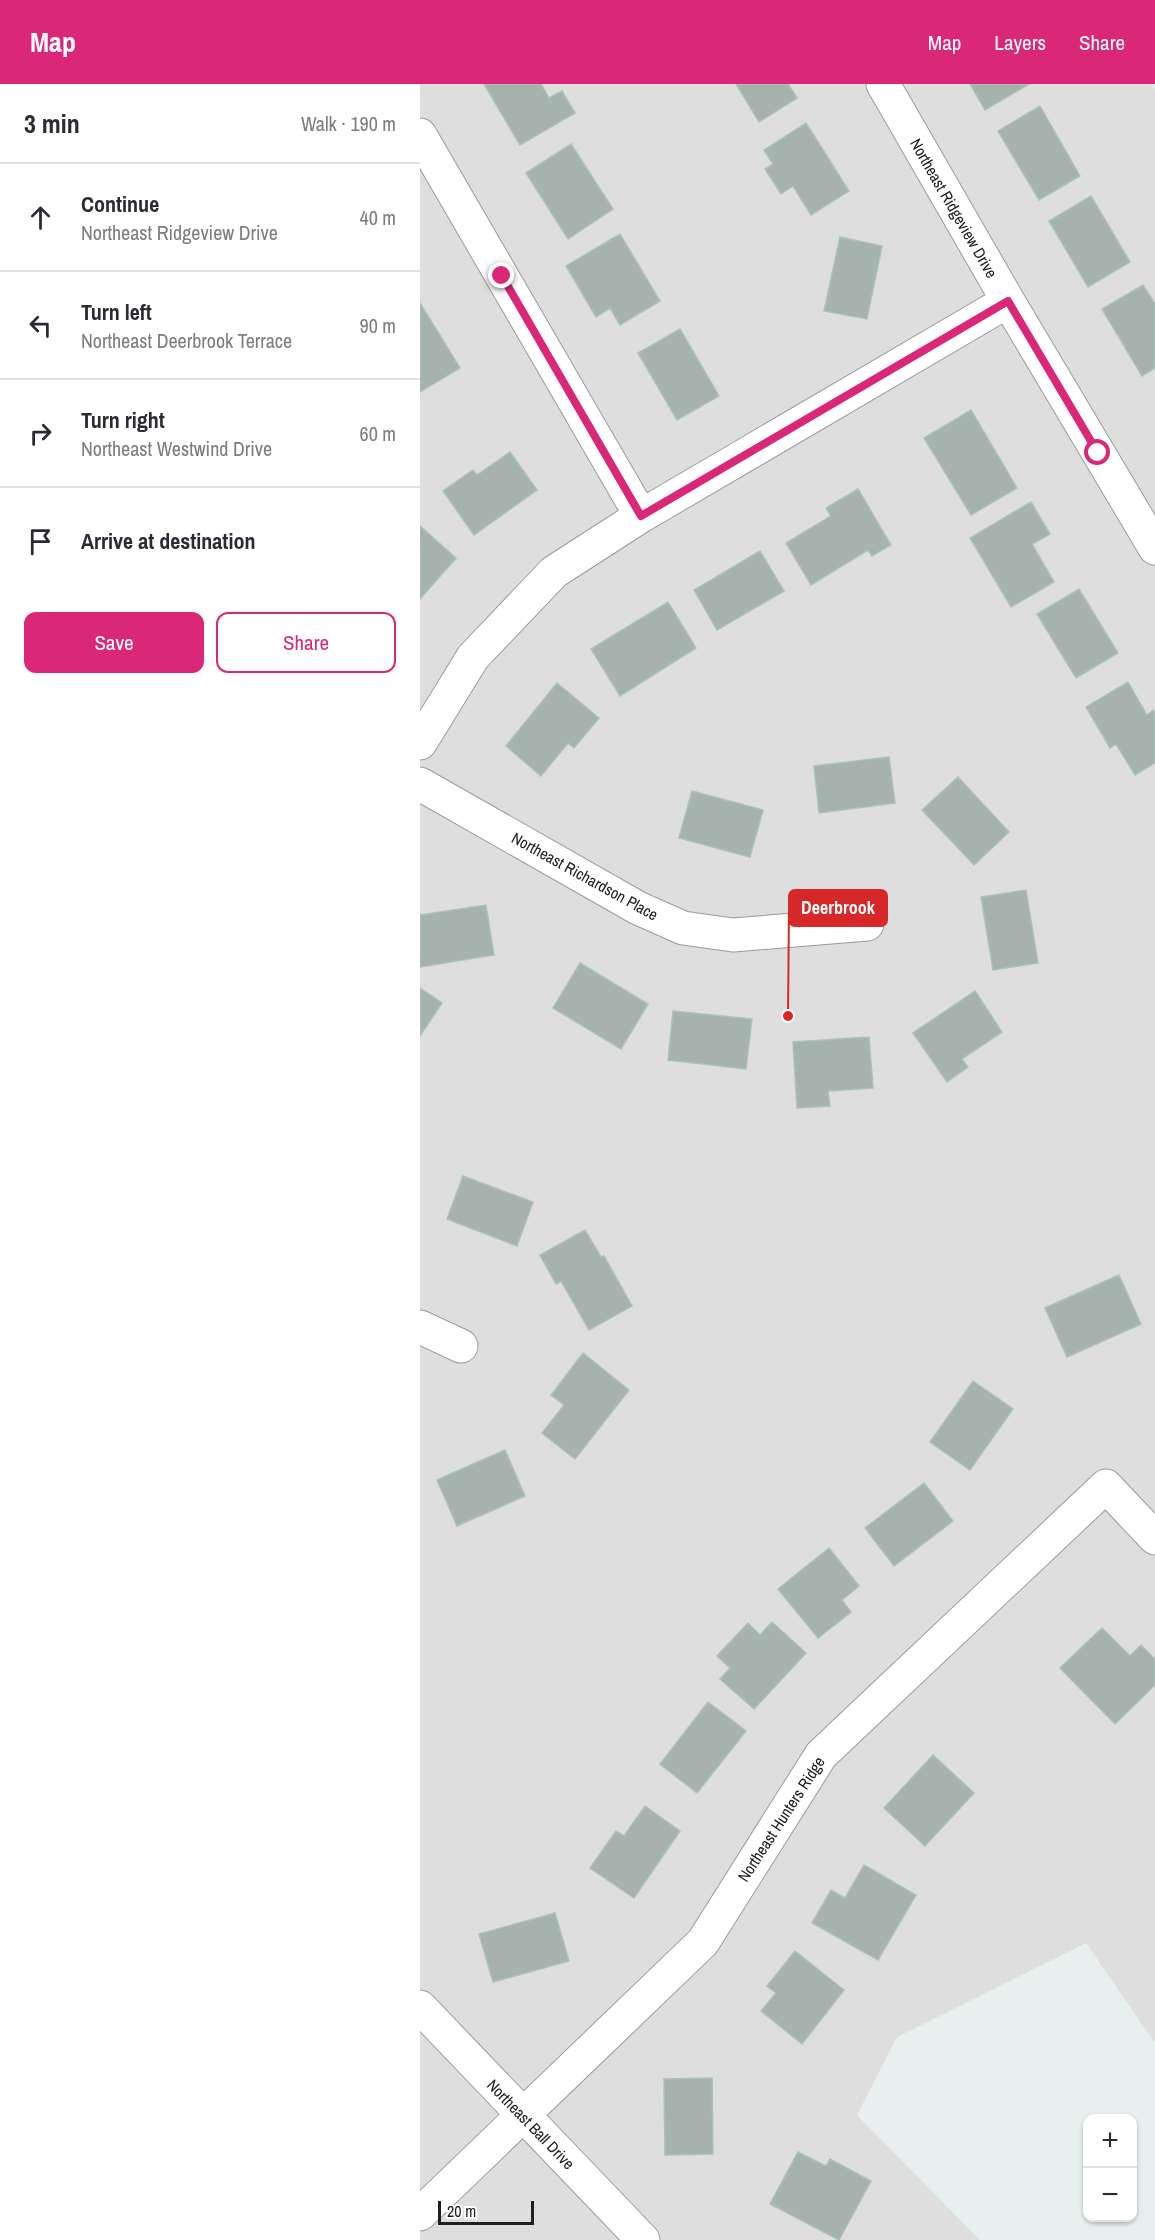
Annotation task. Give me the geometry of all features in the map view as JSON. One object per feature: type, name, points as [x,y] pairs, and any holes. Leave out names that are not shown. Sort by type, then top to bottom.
[{"type":"street","name":"Northeast Ridgeview Drive","points":[[883,84],[1155,549]]},
{"type":"street","points":[[420,135],[641,516]]},
{"type":"street","points":[[420,743],[473,657],[554,572],[641,516],[1008,301]]},
{"type":"street","name":"Northeast Richardson Place","points":[[420,784],[638,908],[684,928],[733,935],[867,924]]},
{"type":"street","points":[[420,1327],[461,1346]]},
{"type":"street","name":"Northeast Hunters Ridge","points":[[420,2214],[703,1942],[821,1755],[1106,1486],[1155,1538]]},
{"type":"street","name":"Northeast Ball Drive","points":[[420,2007],[643,2240]]},
{"type":"shaded area","points":[[420,84],[1152,84],[1155,89],[1155,2043],[1086,1943],[897,2037],[857,2115],[980,2240],[420,2240]]},
{"type":"building","points":[[484,84],[541,84],[549,98],[562,91],[575,113],[520,145]]},
{"type":"building","points":[[736,84],[788,84],[797,98],[759,122]]},
{"type":"building","points":[[970,84],[1029,84],[985,110]]},
{"type":"building","points":[[1040,106],[1080,176],[1039,200],[998,131]]},
{"type":"building","points":[[806,123],[849,191],[811,215],[793,186],[781,194],[765,169],[773,164],[764,150]]},
{"type":"building","points":[[571,144],[613,209],[568,239],[526,173]]},
{"type":"building","points":[[1091,196],[1130,262],[1088,287],[1049,221]]},
{"type":"building","points":[[620,234],[660,301],[620,325],[610,308],[596,317],[566,266]]},
{"type":"building","points":[[840,237],[882,246],[867,319],[824,311]]},
{"type":"building","points":[[1143,285],[1155,304],[1155,368],[1142,376],[1102,309]]},
{"type":"building","points":[[420,303],[460,368],[420,392]]},
{"type":"building","points":[[680,329],[719,396],[677,420],[638,353]]},
{"type":"building","points":[[971,410],[1017,488],[971,515],[924,438]]},
{"type":"building","points":[[510,452],[537,490],[474,535],[443,491],[473,470],[477,475]]},
{"type":"building","points":[[858,489],[891,545],[872,556],[868,550],[811,585],[786,543],[831,516],[826,508]]},
{"type":"building","points":[[1031,502],[1050,534],[1032,544],[1054,582],[1011,607],[970,538]]},
{"type":"building","points":[[420,526],[456,558],[420,599]]},
{"type":"building","points":[[760,551],[784,591],[717,630],[694,590]]},
{"type":"building","points":[[1079,589],[1118,653],[1076,678],[1037,614]]},
{"type":"building","points":[[668,602],[696,648],[620,696],[591,649]]},
{"type":"building","points":[[1128,682],[1147,715],[1153,710],[1155,713],[1155,763],[1135,775],[1116,744],[1110,748],[1086,707]]},
{"type":"building","points":[[557,683],[599,718],[574,748],[568,743],[541,776],[506,746]]},
{"type":"building","points":[[889,757],[895,803],[819,813],[814,766]]},
{"type":"building","points":[[958,777],[1009,832],[974,865],[922,810]]},
{"type":"building","points":[[692,791],[763,810],[750,857],[679,838]]},
{"type":"building","points":[[1026,890],[1038,963],[993,970],[981,897]]},
{"type":"building","points":[[486,905],[494,955],[420,967],[420,915]]},
{"type":"building","points":[[580,963],[648,1004],[621,1049],[553,1008]]},
{"type":"building","points":[[420,988],[442,1003],[420,1036]]},
{"type":"building","points":[[975,991],[1002,1032],[962,1059],[968,1067],[947,1082],[913,1033]]},
{"type":"building","points":[[673,1011],[752,1019],[746,1069],[668,1060]]},
{"type":"building","points":[[869,1037],[873,1088],[828,1091],[830,1106],[797,1108],[793,1042]]},
{"type":"building","points":[[463,1176],[533,1202],[517,1246],[447,1219]]},
{"type":"building","points":[[585,1230],[601,1257],[604,1256],[632,1306],[589,1330],[561,1281],[556,1284],[540,1255]]},
{"type":"building","points":[[1119,1275],[1141,1324],[1067,1357],[1045,1308]]},
{"type":"building","points":[[583,1353],[629,1390],[575,1459],[542,1433],[564,1405],[551,1395]]},
{"type":"building","points":[[973,1381],[1013,1409],[970,1470],[930,1442]]},
{"type":"building","points":[[505,1450],[525,1496],[457,1526],[437,1480]]},
{"type":"building","points":[[924,1483],[953,1521],[894,1566],[865,1528]]},
{"type":"building","points":[[829,1548],[859,1586],[842,1600],[851,1612],[818,1638],[778,1589]]},
{"type":"building","points":[[772,1622],[806,1653],[754,1709],[720,1679],[730,1668],[717,1656],[748,1623],[760,1635]]},
{"type":"building","points":[[1102,1628],[1130,1656],[1141,1645],[1155,1659],[1155,1685],[1115,1724],[1060,1668]]},
{"type":"building","points":[[708,1702],[746,1731],[697,1793],[660,1764]]},
{"type":"building","points":[[933,1755],[974,1793],[925,1846],[884,1808]]},
{"type":"building","points":[[645,1806],[680,1831],[634,1898],[590,1868],[616,1831],[624,1836]]},
{"type":"building","points":[[864,1865],[916,1895],[878,1960],[812,1923],[831,1890],[845,1898]]},
{"type":"building","points":[[555,1913],[569,1961],[493,1982],[479,1934]]},
{"type":"building","points":[[795,1951],[844,1990],[802,2044],[761,2011],[776,1993],[767,1986]]},
{"type":"building","points":[[712,2078],[713,2154],[665,2155],[664,2079]]},
{"type":"building","points":[[798,2152],[826,2166],[830,2159],[871,2181],[839,2240],[770,2204]]},
{"type":"place","name":"Deerbrook","points":[[788,1016]]},
{"type":"route","points":[[502,276],[641,516],[1008,301],[1098,453]]}]
